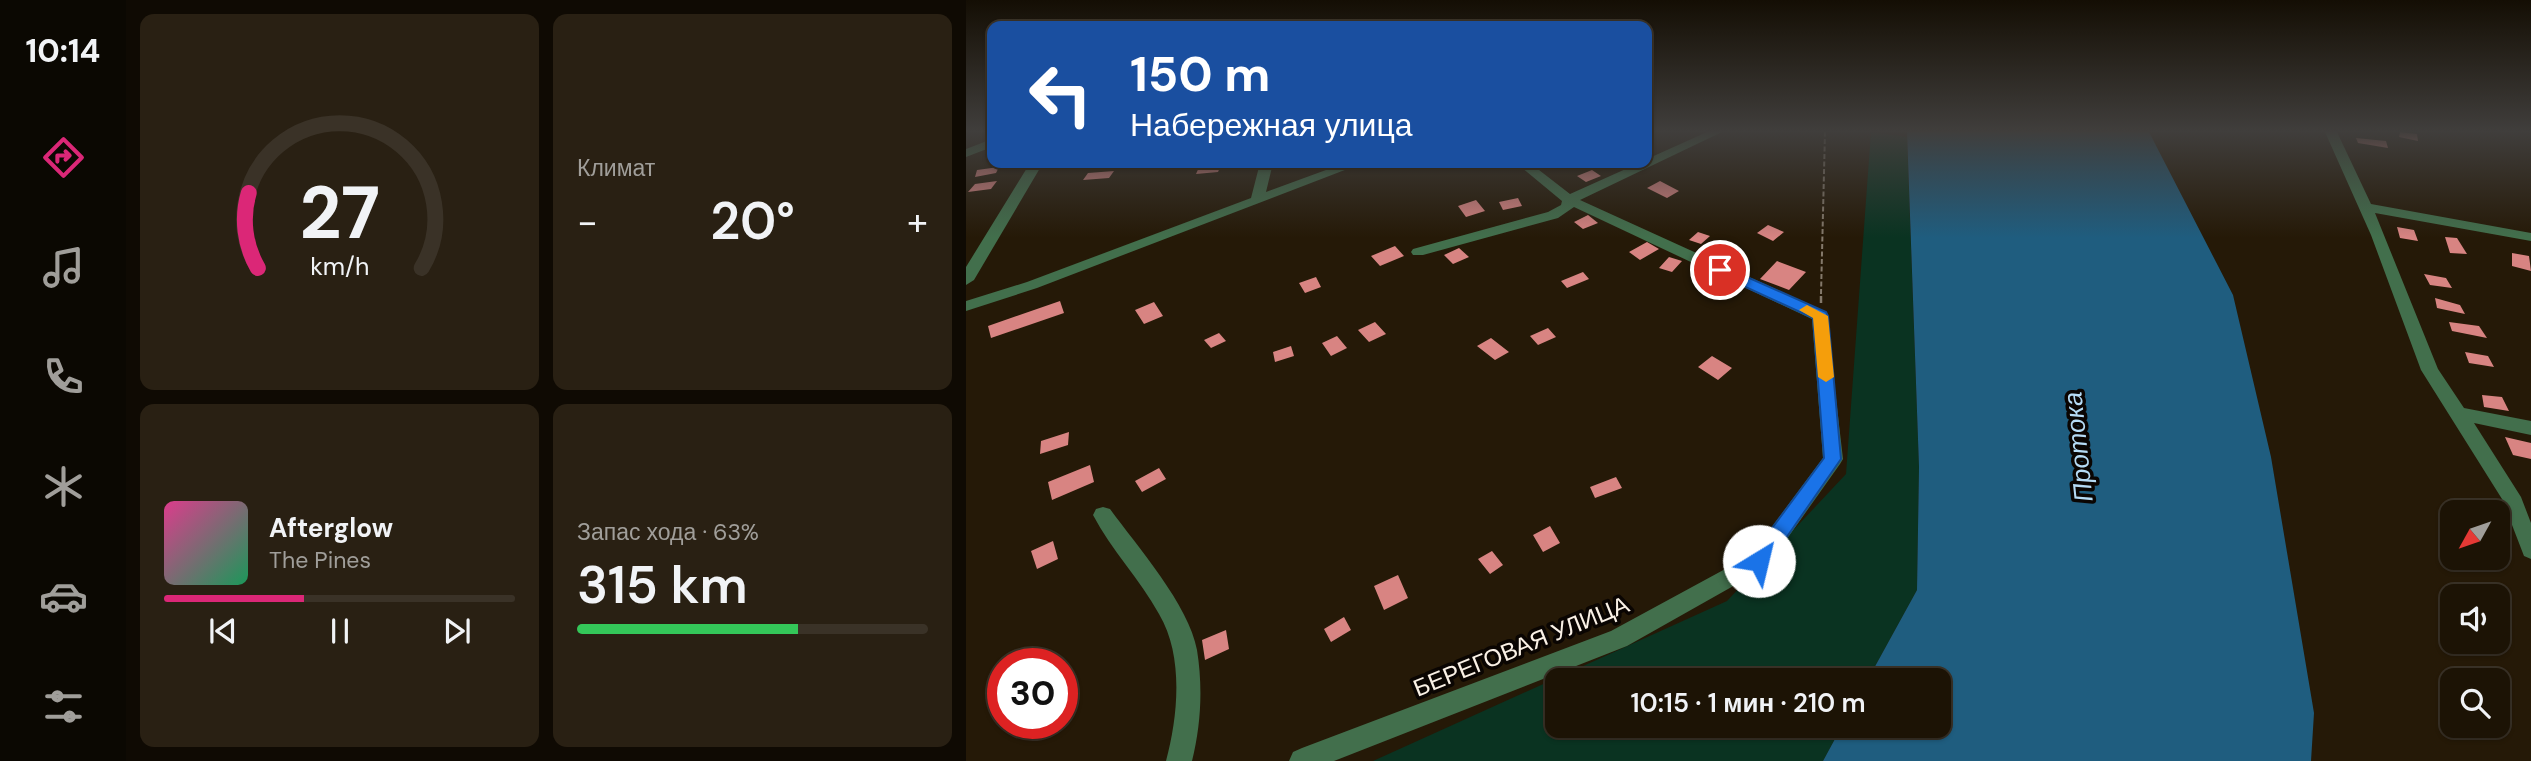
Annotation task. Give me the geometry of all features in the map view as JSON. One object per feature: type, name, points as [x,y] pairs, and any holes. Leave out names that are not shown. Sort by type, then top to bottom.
[{"type":"street","points":[[966,280],[1033,168]]},
{"type":"street","points":[[1258,199],[1264,168]]},
{"type":"street","points":[[966,306],[1032,285],[1342,168]]},
{"type":"street","points":[[1528,168],[1569,200],[1820,316]]},
{"type":"street","points":[[1418,253],[1553,215],[1567,207],[1569,200],[1638,168]]},
{"type":"street","points":[[2347,168],[2430,370],[2511,496],[2531,550]]},
{"type":"street","points":[[2365,206],[2531,237]]},
{"type":"street","name":"БЕРЕГОВАЯ УЛИЦА","points":[[1303,761],[1619,639],[1759,561],[1833,459],[1820,316]]},
{"type":"street","points":[[2460,414],[2531,428]]},
{"type":"street","points":[[1103,515],[1169,610],[1185,648],[1188,726],[1179,761]]},
{"type":"path","points":[[1820,316],[1824,168]]},
{"type":"green space","points":[[1868,168],[1908,168],[1919,467],[1917,590],[1874,668],[1579,668],[1727,601],[1846,474]]},
{"type":"green space","points":[[1545,683],[1545,738],[1835,738],[1823,761],[1373,761]]},
{"type":"water","name":"Протока","points":[[1908,168],[2167,168],[2233,295],[2271,457],[2314,713],[2311,761],[1823,761],[1835,738],[1951,738],[1951,668],[1874,668],[1917,590],[1919,467]]},
{"type":"building","points":[[998,168],[996,173],[975,177],[977,170]]},
{"type":"building","points":[[1199,168],[1220,168],[1218,172],[1196,174]]},
{"type":"building","points":[[1592,170],[1601,176],[1586,182],[1577,176]]},
{"type":"building","points":[[1114,171],[1109,178],[1083,180],[1088,173]]},
{"type":"building","points":[[997,181],[991,189],[968,192],[975,184]]},
{"type":"building","points":[[1660,181],[1679,191],[1667,198],[1647,188]]},
{"type":"building","points":[[1518,198],[1522,206],[1503,210],[1499,202]]},
{"type":"building","points":[[1476,200],[1485,211],[1466,217],[1458,206]]},
{"type":"building","points":[[1588,215],[1598,223],[1583,229],[1574,222]]},
{"type":"building","points":[[1768,225],[1784,232],[1773,241],[1757,233]]},
{"type":"building","points":[[2397,227],[2414,230],[2418,241],[2400,238]]},
{"type":"building","points":[[1698,232],[1710,236],[1701,244],[1689,240]]},
{"type":"building","points":[[2445,237],[2457,238],[2467,254],[2450,253]]},
{"type":"building","points":[[1647,242],[1659,249],[1640,260],[1629,252]]},
{"type":"building","points":[[1395,246],[1404,256],[1380,266],[1371,256]]},
{"type":"building","points":[[1459,248],[1469,257],[1453,264],[1444,255]]},
{"type":"building","points":[[2512,253],[2529,256],[2531,271],[2512,266]]},
{"type":"building","points":[[1669,257],[1682,261],[1672,272],[1659,268]]},
{"type":"building","points":[[1777,261],[1806,272],[1789,290],[1760,279]]},
{"type":"building","points":[[1583,272],[1589,279],[1567,288],[1561,281]]},
{"type":"building","points":[[2424,274],[2446,278],[2452,288],[2430,285]]},
{"type":"building","points":[[1316,277],[1321,287],[1305,293],[1299,283]]},
{"type":"building","points":[[2435,298],[2460,305],[2465,314],[2437,308]]},
{"type":"building","points":[[1060,301],[1064,313],[991,338],[988,326]]},
{"type":"building","points":[[1154,302],[1163,316],[1144,324],[1135,310]]},
{"type":"building","points":[[1375,322],[1386,334],[1369,342],[1358,330]]},
{"type":"building","points":[[2449,322],[2479,326],[2487,338],[2452,331]]},
{"type":"building","points":[[1548,328],[1556,337],[1538,345],[1530,336]]},
{"type":"building","points":[[1219,333],[1226,341],[1211,348],[1204,340]]},
{"type":"building","points":[[1337,336],[1347,348],[1331,356],[1322,343]]},
{"type":"building","points":[[1491,338],[1509,352],[1495,360],[1477,346]]},
{"type":"building","points":[[1291,346],[1294,356],[1275,362],[1273,352]]},
{"type":"building","points":[[2465,352],[2488,356],[2494,367],[2469,363]]},
{"type":"building","points":[[1712,356],[1732,368],[1718,380],[1698,367]]},
{"type":"building","points":[[2482,395],[2502,397],[2509,411],[2484,407]]},
{"type":"building","points":[[1069,432],[1068,445],[1040,454],[1041,441]]},
{"type":"building","points":[[2505,437],[2531,443],[2531,459],[2513,455]]},
{"type":"building","points":[[1090,465],[1094,482],[1052,500],[1048,482]]},
{"type":"building","points":[[1159,468],[1166,479],[1142,492],[1135,481]]},
{"type":"building","points":[[1616,477],[1622,488],[1595,498],[1590,487]]},
{"type":"building","points":[[1550,526],[1560,543],[1543,552],[1533,535]]},
{"type":"building","points":[[1053,541],[1058,559],[1037,569],[1031,551]]},
{"type":"building","points":[[1492,551],[1503,565],[1490,574],[1478,559]]},
{"type":"building","points":[[1398,575],[1408,598],[1384,610],[1374,586]]},
{"type":"building","points":[[1344,617],[1351,630],[1331,642],[1324,629]]},
{"type":"building","points":[[1226,630],[1229,649],[1205,660],[1202,640]]},
{"type":"slow traffic","points":[[1807,310],[1820,316],[1826,377]]},
{"type":"route","points":[[1720,270],[1820,316],[1833,459],[1759,561]]}]
